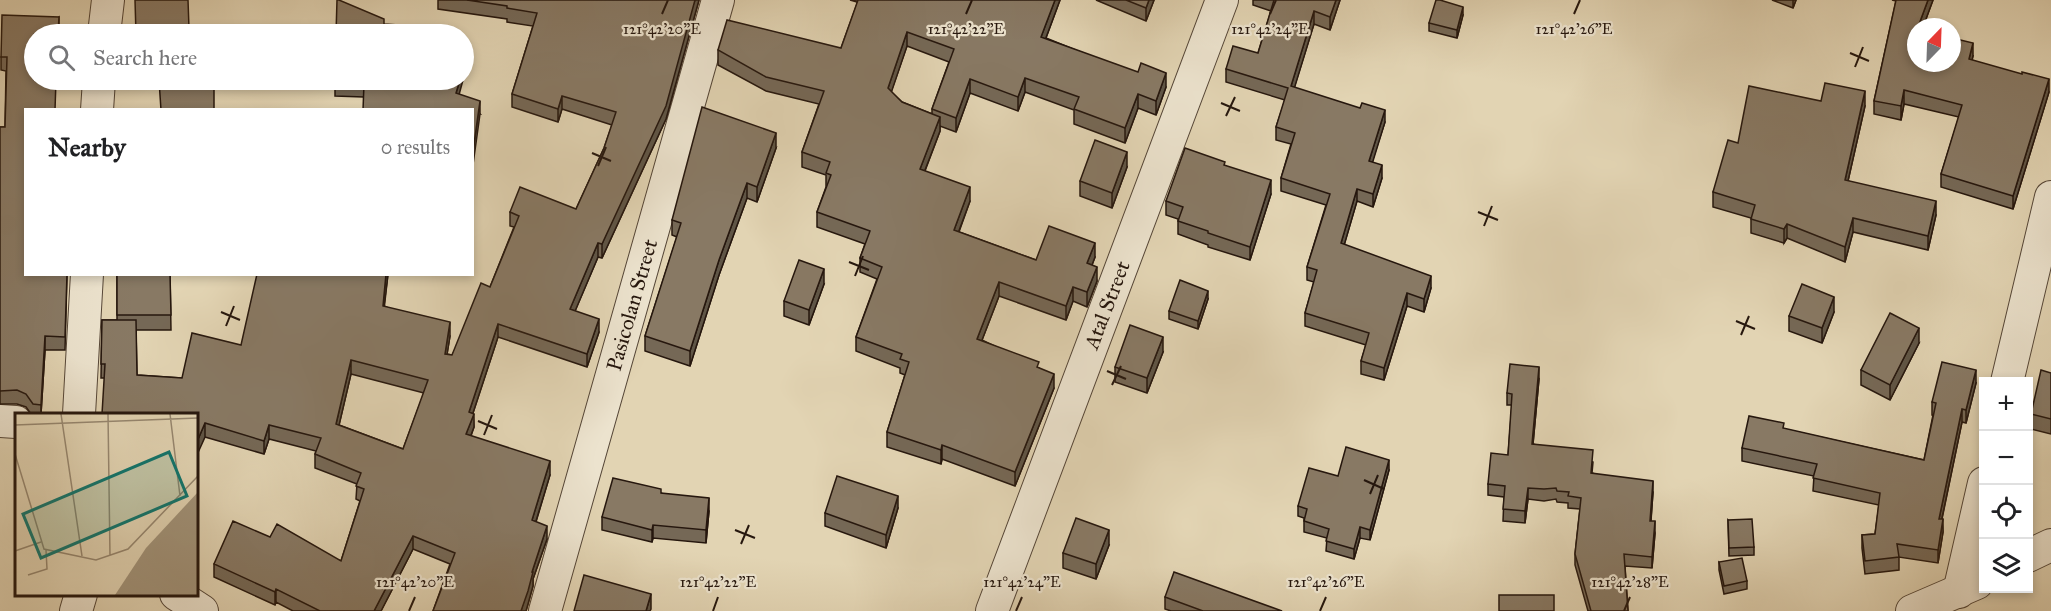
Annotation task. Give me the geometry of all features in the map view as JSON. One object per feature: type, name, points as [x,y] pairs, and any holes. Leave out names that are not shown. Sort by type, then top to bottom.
[{"type":"street","points":[[105,24],[108,0]]},
{"type":"street","name":"Pasicolan Street","points":[[545,611],[718,0]]},
{"type":"street","name":"Atal Street","points":[[992,611],[1222,0]]},
{"type":"street","points":[[97,108],[98,90]]},
{"type":"street","points":[[2008,377],[2051,197]]},
{"type":"street","points":[[79,413],[87,276]]},
{"type":"street","points":[[0,421],[15,422]]},
{"type":"street","points":[[1912,611],[1971,586],[1983,485]]},
{"type":"street","points":[[2033,554],[2051,545]]},
{"type":"street","points":[[76,611],[80,596]]},
{"type":"street","points":[[179,596],[202,611]]},
{"type":"building","points":[[135,0],[188,0],[189,24],[136,24]]},
{"type":"building","points":[[337,0],[384,19],[384,24],[336,24]]},
{"type":"building","points":[[467,0],[695,0],[666,106],[602,244],[598,243],[570,309],[599,319],[587,354],[498,324],[469,412],[474,414],[466,434],[550,461],[532,520],[547,526],[528,591],[521,611],[433,611],[455,553],[413,536],[374,611],[320,611],[276,589],[275,592],[214,564],[233,521],[270,537],[277,524],[341,561],[364,489],[356,486],[361,473],[315,454],[321,438],[269,425],[264,441],[205,423],[198,439],[198,413],[102,413],[105,364],[101,364],[102,320],[136,320],[137,375],[182,378],[192,333],[241,345],[257,276],[386,276],[383,306],[450,322],[445,354],[452,355],[481,283],[490,287],[519,216],[510,212],[520,187],[576,209],[604,148],[616,112],[562,96],[558,109],[512,94],[537,13],[507,8],[507,6]],"holes":[[[351,360],[428,380],[403,449],[336,424]]]},
{"type":"building","points":[[858,0],[1055,0],[1041,37],[1138,72],[1141,63],[1166,73],[1156,101],[1138,94],[1125,128],[1074,109],[1079,97],[1025,78],[1018,97],[970,79],[956,118],[932,109],[954,49],[907,32],[888,88],[902,102],[940,117],[920,169],[970,187],[954,230],[1036,260],[1049,226],[1095,243],[1087,263],[1097,267],[1087,292],[1073,287],[1066,306],[999,282],[977,339],[1039,362],[1037,367],[1054,374],[1015,472],[942,445],[941,450],[887,432],[909,362],[900,359],[902,354],[856,337],[882,267],[860,258],[870,231],[817,212],[831,175],[826,173],[830,162],[802,152],[824,91],[766,77],[718,50],[727,20],[841,48]]},
{"type":"building","points":[[1126,0],[1149,0],[1146,8]]},
{"type":"building","points":[[1274,0],[1336,0],[1330,17],[1314,11],[1291,86],[1360,108],[1362,103],[1385,110],[1369,161],[1382,165],[1373,194],[1357,189],[1341,243],[1431,276],[1424,299],[1407,293],[1384,368],[1361,361],[1369,333],[1305,313],[1317,270],[1307,267],[1330,194],[1281,178],[1295,133],[1276,127],[1288,88],[1226,69],[1233,46],[1258,53]]},
{"type":"building","points":[[1436,0],[1463,7],[1457,30],[1429,23]]},
{"type":"building","points":[[1896,0],[1928,0],[1921,18],[1907,18],[1907,72],[1961,72],[1961,40],[1973,43],[1969,59],[2049,79],[2013,196],[1941,174],[1962,105],[1904,90],[1901,106],[1874,101]]},
{"type":"building","points":[[2,15],[59,17],[59,24],[24,24],[24,90],[56,90],[55,108],[24,108],[24,276],[67,276],[65,337],[45,336],[41,405],[33,404],[26,394],[17,390],[0,391],[0,127],[5,127],[7,57],[1,57]]},
{"type":"building","points":[[1825,83],[1865,91],[1845,180],[1936,201],[1928,236],[1853,218],[1845,247],[1787,224],[1784,229],[1751,219],[1755,205],[1713,192],[1728,140],[1738,143],[1749,86],[1821,101]]},
{"type":"building","points":[[160,90],[214,90],[214,108],[161,108]]},
{"type":"building","points":[[364,90],[457,90],[456,93],[480,101],[474,144],[474,108],[363,108]]},
{"type":"building","points":[[702,107],[776,133],[757,187],[747,183],[690,351],[645,336],[681,223],[672,220]]},
{"type":"building","points":[[1095,140],[1127,152],[1112,193],[1080,181]]},
{"type":"building","points":[[1185,148],[1225,162],[1224,165],[1271,180],[1250,247],[1178,221],[1183,207],[1166,201]]},
{"type":"building","points":[[799,260],[824,269],[809,310],[784,301]]},
{"type":"building","points":[[117,276],[170,276],[171,315],[117,315]]},
{"type":"building","points":[[1180,280],[1208,291],[1198,321],[1169,311]]},
{"type":"building","points":[[1802,284],[1834,297],[1822,328],[1789,316]]},
{"type":"building","points":[[1890,313],[1919,328],[1890,385],[1861,370]]},
{"type":"building","points":[[1130,325],[1163,337],[1147,378],[1115,367]]},
{"type":"building","points":[[1942,362],[1976,370],[1966,410],[1962,409],[1939,519],[1943,519],[1938,550],[1897,544],[1899,557],[1865,561],[1862,535],[1875,534],[1880,493],[1813,478],[1817,464],[1742,448],[1749,416],[1784,423],[1783,428],[1924,460],[1936,403],[1932,402]]},
{"type":"building","points":[[1510,364],[1539,367],[1532,444],[1593,450],[1591,473],[1653,481],[1650,521],[1655,521],[1652,557],[1624,554],[1628,611],[1591,611],[1575,554],[1581,498],[1568,496],[1569,492],[1557,491],[1556,488],[1528,488],[1525,511],[1503,509],[1505,486],[1488,484],[1491,453],[1508,455],[1512,394],[1507,393]]},
{"type":"building","points":[[2041,370],[2051,373],[2051,419],[2033,414]]},
{"type":"building","points":[[1346,447],[1389,460],[1370,530],[1360,527],[1354,549],[1326,541],[1329,529],[1304,521],[1307,509],[1298,506],[1309,468],[1338,476]]},
{"type":"building","points":[[837,476],[898,496],[886,535],[825,513]]},
{"type":"building","points":[[613,478],[661,489],[661,493],[709,498],[706,530],[653,525],[652,530],[602,517]]},
{"type":"building","points":[[1076,518],[1109,530],[1096,564],[1063,553]]},
{"type":"building","points":[[1752,519],[1754,547],[1729,548],[1728,520]]},
{"type":"building","points":[[1742,558],[1747,581],[1724,586],[1719,562]]},
{"type":"building","points":[[1174,572],[1282,611],[1203,611],[1165,597]]},
{"type":"building","points":[[584,575],[651,594],[646,611],[574,611]]},
{"type":"building","points":[[1499,595],[1554,595],[1554,611],[1499,611]]}]
